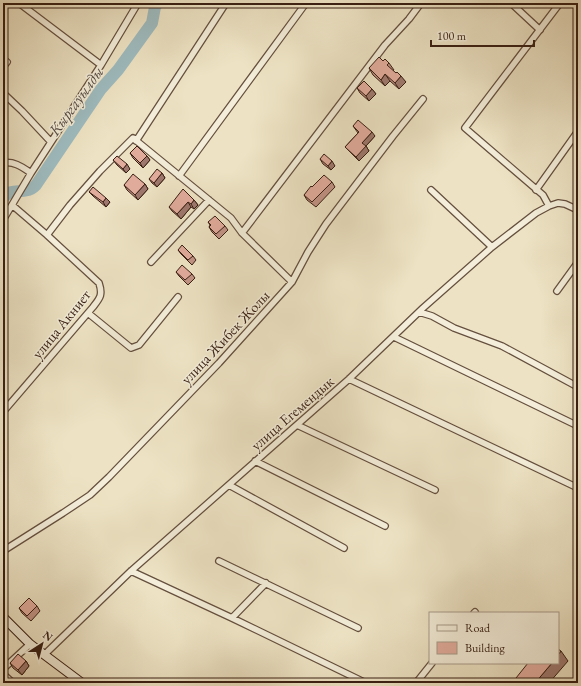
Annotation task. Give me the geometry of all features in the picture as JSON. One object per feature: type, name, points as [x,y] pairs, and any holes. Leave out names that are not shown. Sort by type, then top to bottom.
[{"type":"main road","points":[[3,617],[30,644],[82,683]]},
{"type":"street","points":[[19,3],[101,65]]},
{"type":"street","points":[[3,220],[31,172],[101,65],[138,3]]},
{"type":"street","points":[[136,141],[226,3]]},
{"type":"street","points":[[179,176],[306,3]]},
{"type":"street","points":[[242,233],[385,44],[409,19],[421,3]]},
{"type":"street","points":[[511,3],[540,30]]},
{"type":"street","points":[[549,206],[543,195],[465,128],[560,3]]},
{"type":"street","points":[[3,68],[7,62]]},
{"type":"street","points":[[3,93],[51,142]]},
{"type":"street","name":"улица Жибек Жолы","points":[[3,551],[90,494],[109,477],[218,363],[292,282],[308,252],[326,224],[423,99]]},
{"type":"street","points":[[536,190],[578,131]]},
{"type":"street","points":[[47,235],[70,205],[100,171],[133,138],[231,218],[242,233],[292,282]]},
{"type":"street","points":[[3,163],[16,164],[31,172]]},
{"type":"street","points":[[431,190],[492,247]]},
{"type":"street","points":[[151,262],[209,200]]},
{"type":"street","name":"улица Егемендык","points":[[44,655],[131,571],[349,379],[419,312],[492,247],[536,213],[549,206],[558,203],[565,204],[578,210]]},
{"type":"street","name":"улица Акниет","points":[[3,412],[101,296],[99,283],[12,205]]},
{"type":"street","points":[[557,290],[578,262]]},
{"type":"street","points":[[88,313],[131,348],[139,345],[178,296]]},
{"type":"street","points":[[419,312],[432,316],[454,328],[502,346],[578,387]]},
{"type":"street","points":[[394,337],[578,426]]},
{"type":"street","points":[[349,379],[578,488]]},
{"type":"street","points":[[297,425],[435,490]]},
{"type":"street","points":[[255,461],[386,526]]},
{"type":"street","points":[[229,485],[344,548]]},
{"type":"street","points":[[219,561],[358,628]]},
{"type":"street","points":[[131,571],[366,683]]},
{"type":"street","points":[[232,618],[266,583]]},
{"type":"street","points":[[3,669],[30,644]]},
{"type":"street","points":[[416,683],[431,664]]},
{"type":"street","points":[[3,674],[13,683]]},
{"type":"building","points":[[379,57],[383,61],[385,59],[389,63],[387,65],[401,76],[395,83],[385,74],[381,80],[369,68]]},
{"type":"building","points":[[364,81],[372,89],[366,96],[357,88]]},
{"type":"building","points":[[358,120],[372,132],[362,143],[366,146],[356,157],[345,147],[359,132],[353,126]]},
{"type":"building","points":[[137,146],[147,156],[140,163],[130,153]]},
{"type":"building","points":[[324,154],[332,161],[328,166],[320,159]]},
{"type":"building","points":[[117,156],[127,164],[123,169],[113,160]]},
{"type":"building","points":[[157,169],[162,173],[154,183],[149,179]]},
{"type":"building","points":[[133,174],[145,184],[135,195],[124,185]]},
{"type":"building","points":[[324,175],[332,182],[312,202],[304,195],[311,186],[312,187]]},
{"type":"building","points":[[93,187],[106,198],[103,202],[89,192]]},
{"type":"building","points":[[183,189],[194,200],[191,204],[188,202],[177,214],[169,207]]},
{"type":"building","points":[[215,216],[225,226],[216,234],[209,227],[211,225],[208,222]]},
{"type":"building","points":[[182,245],[193,256],[188,260],[178,250]]},
{"type":"building","points":[[182,265],[192,274],[185,280],[176,272]]},
{"type":"building","points":[[29,598],[37,606],[27,616],[19,608]]},
{"type":"building","points":[[18,654],[26,661],[18,670],[10,663]]},
{"type":"building","points":[[527,664],[551,664],[535,683],[512,683]]},
{"type":"waterway","name":"Кыргауылды","points":[[3,198],[9,193],[29,190],[36,185],[101,89],[118,70],[152,23],[155,7],[158,3]]}]
